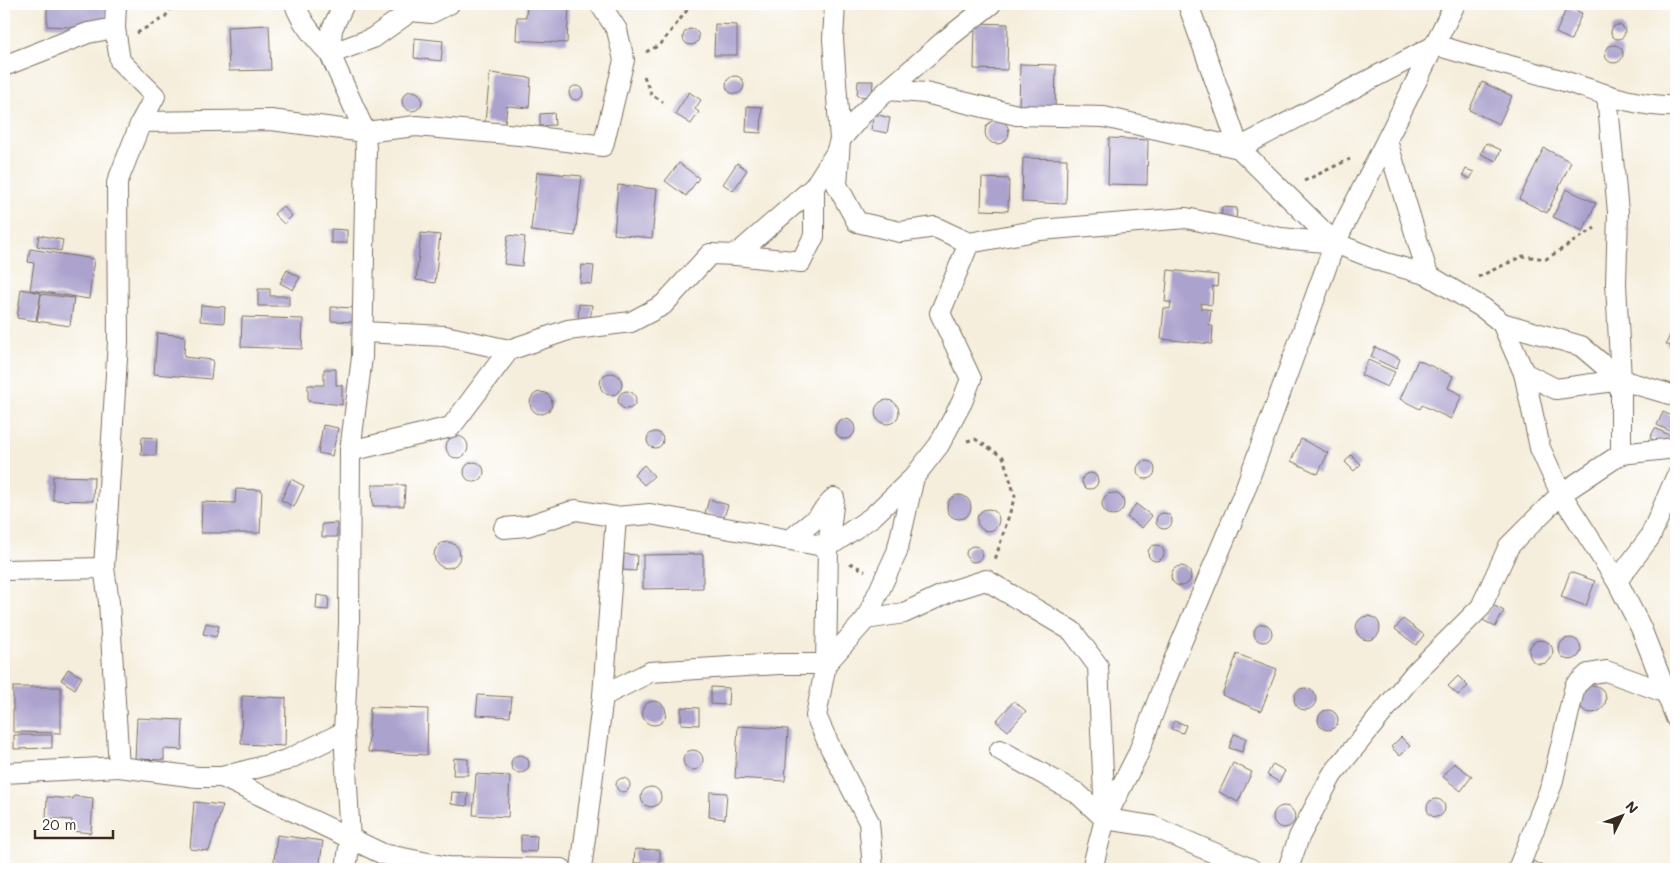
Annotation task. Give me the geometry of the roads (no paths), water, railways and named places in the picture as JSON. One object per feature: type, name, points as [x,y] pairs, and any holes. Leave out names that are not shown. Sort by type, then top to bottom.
[{"type":"street","points":[[116,4],[115,28],[120,61],[155,96],[141,122],[117,184],[118,342],[104,568],[109,602],[119,767]]},
{"type":"street","points":[[295,4],[297,11],[315,38],[330,54],[366,132],[362,357],[350,450],[349,624],[344,732],[350,840],[346,869]]},
{"type":"street","points":[[330,54],[332,29],[344,4]]},
{"type":"street","points":[[330,54],[372,38],[412,11],[431,13],[449,4]]},
{"type":"street","points":[[141,122],[271,120],[366,132],[416,126],[530,136],[603,146],[624,60],[617,30],[600,4]]},
{"type":"street","points":[[835,4],[833,39],[840,140],[837,185],[857,222],[900,232],[935,227],[969,243],[1040,230],[1186,218],[1282,238],[1335,243],[1383,262],[1428,275],[1483,308],[1502,323],[1581,346],[1621,380]]},
{"type":"street","points":[[736,255],[814,188],[836,153],[840,140],[864,112],[944,41],[991,4]]},
{"type":"street","points":[[1188,4],[1240,148],[1335,243]]},
{"type":"street","points":[[1092,869],[1105,819],[1138,754],[1243,495],[1335,243],[1455,4]]},
{"type":"street","points":[[4,66],[88,33],[115,28]]},
{"type":"street","points":[[888,90],[925,93],[1017,114],[1104,117],[1240,148],[1436,45],[1551,77],[1607,95],[1666,106],[1676,106]]},
{"type":"street","points":[[1607,95],[1618,212],[1616,284],[1621,380],[1620,454]]},
{"type":"street","points":[[1387,141],[1428,275]]},
{"type":"street","points":[[362,332],[445,336],[509,350],[568,330],[630,322],[663,305],[710,254],[800,262],[814,236],[814,188]]},
{"type":"street","points":[[504,528],[527,526],[576,510],[616,517],[650,514],[828,547],[872,517],[914,477],[939,446],[962,402],[970,379],[940,313],[969,243]]},
{"type":"street","points":[[1502,323],[1524,373],[1540,448],[1561,494],[1617,581],[1641,628],[1672,693],[1676,718]]},
{"type":"street","points":[[350,450],[450,427],[509,350]]},
{"type":"street","points":[[1524,373],[1556,389],[1621,380],[1676,396]]},
{"type":"street","points":[[1288,869],[1299,837],[1332,775],[1414,674],[1481,606],[1509,546],[1561,494],[1620,454],[1676,448]]},
{"type":"street","points":[[603,696],[650,672],[779,664],[826,664],[866,619],[897,552],[914,477]]},
{"type":"street","points":[[1617,581],[1650,537],[1676,477]]},
{"type":"street","points":[[791,539],[817,518],[834,498],[828,547],[826,664],[816,716],[869,822],[874,869]]},
{"type":"street","points":[[581,869],[603,696],[616,517]]},
{"type":"street","points":[[4,570],[104,568]]},
{"type":"street","points":[[866,619],[904,613],[951,591],[986,580],[1072,631],[1098,666],[1105,819]]},
{"type":"street","points":[[1518,869],[1552,784],[1575,686],[1588,674],[1606,671],[1672,693]]},
{"type":"street","points":[[4,773],[119,767],[197,777],[222,777],[287,760],[344,732]]},
{"type":"street","points":[[1000,750],[1077,793],[1105,819],[1152,826],[1251,869]]},
{"type":"street","points":[[222,777],[350,840],[383,854],[448,867],[562,869]]}]
